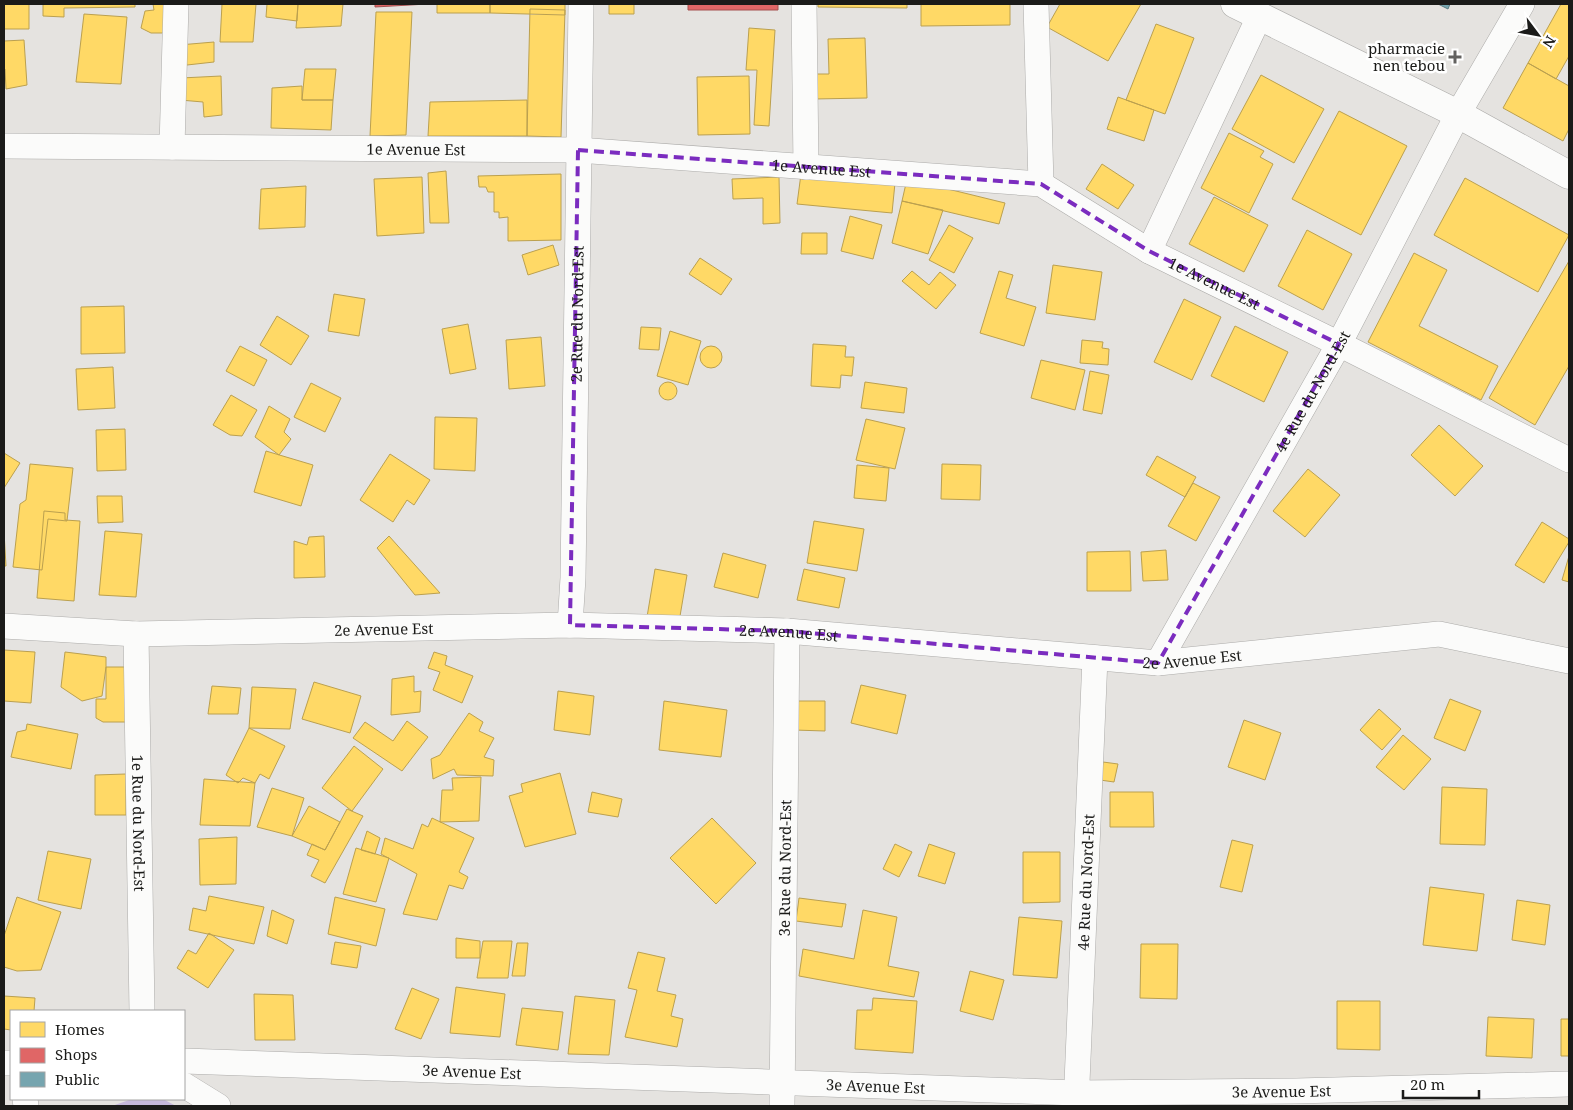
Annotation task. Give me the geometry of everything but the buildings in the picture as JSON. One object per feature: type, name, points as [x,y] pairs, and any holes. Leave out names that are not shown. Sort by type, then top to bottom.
[{"type":"highway","points":[[1235,4],[1458,114],[1569,175]]},
{"type":"street","points":[[172,147],[176,4]]},
{"type":"street","name":"2e Rue du Nord-Est","points":[[570,625],[573,578],[581,4]]},
{"type":"street","points":[[804,4],[806,166]]},
{"type":"street","points":[[1036,4],[1040,184]]},
{"type":"street","name":"4e Rue du Nord-Est","points":[[1158,663],[1339,344],[1458,114],[1522,4]]},
{"type":"street","points":[[1150,251],[1259,16]]},
{"type":"street","name":"1e Avenue Est","points":[[4,146],[578,150],[1040,184],[1150,251],[1569,460]]},
{"type":"street","name":"2e Avenue Est","points":[[4,626],[136,634],[570,625],[787,631],[1158,663],[1439,634],[1569,661]]},
{"type":"street","name":"3e Rue du Nord-Est","points":[[782,1094],[787,631]]},
{"type":"street","name":"1e Rue du Nord-Est","points":[[136,634],[142,1010]]},
{"type":"street","name":"4e Rue du Nord-Est","points":[[1076,1099],[1095,658]]},
{"type":"street","name":"3e Avenue Est","points":[[185,1061],[782,1094],[1076,1099],[1569,1084]]},
{"type":"street","points":[[185,1086],[218,1106]]},
{"type":"highlighted area","points":[[578,150],[1041,184],[1149,251],[1339,344],[1158,663],[787,631],[570,625]]},
{"type":"shaded area","points":[[129,1100],[165,1100],[176,1106],[112,1106]]},
{"type":"place","name":"pharmacie nen tebou","points":[[1455,57]]}]
